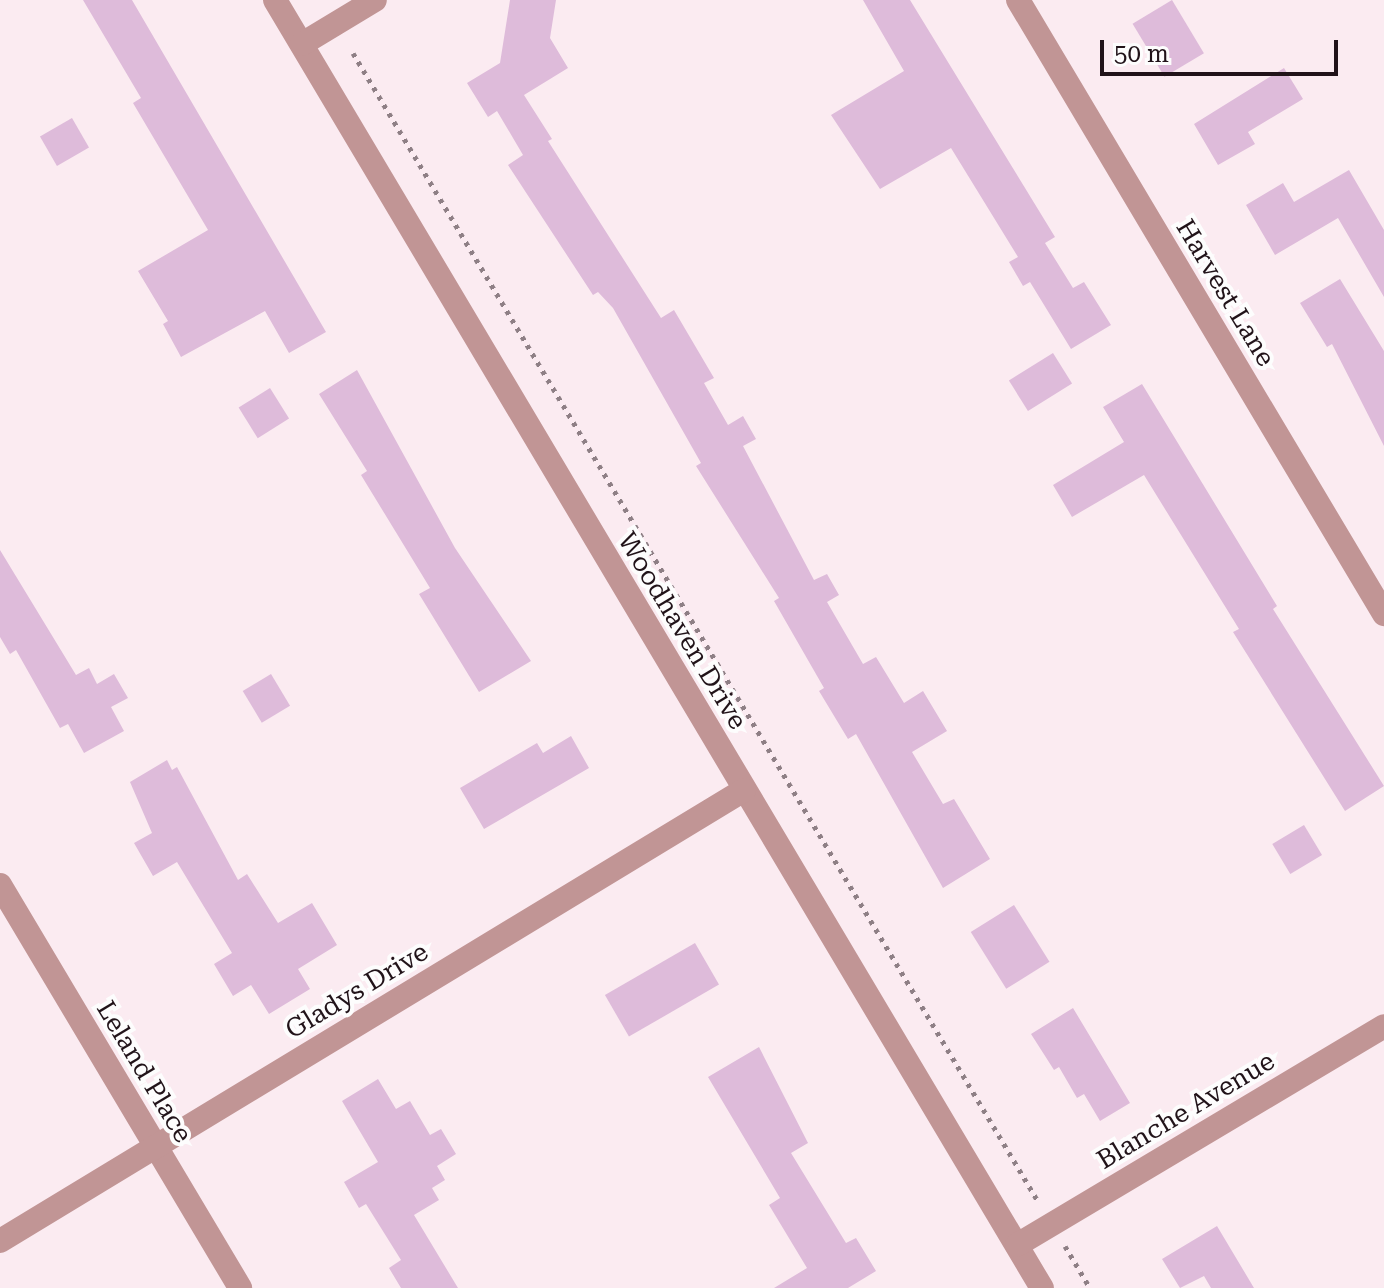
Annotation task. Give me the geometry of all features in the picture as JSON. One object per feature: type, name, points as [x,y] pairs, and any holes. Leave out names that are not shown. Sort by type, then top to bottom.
[{"type":"street","name":"Woodhaven Drive","points":[[275,0],[1042,1288]]},
{"type":"street","points":[[302,44],[375,0]]},
{"type":"street","name":"Harvest Lane","points":[[1018,0],[1384,614]]},
{"type":"street","name":"Gladys Drive","points":[[0,1241],[744,790]]},
{"type":"street","name":"Leland Place","points":[[0,885],[240,1288]]},
{"type":"street","name":"Blanche Avenue","points":[[1017,1245],[1384,1026]]},
{"type":"path","points":[[353,53],[1090,1288]]},
{"type":"building","points":[[83,0],[132,0],[326,332],[289,353],[265,311],[181,357],[163,324],[168,321],[138,271],[208,230],[133,103],[141,98]]},
{"type":"building","points":[[510,0],[556,0],[550,38],[568,68],[524,95],[552,139],[548,141],[661,318],[674,310],[714,378],[704,383],[728,425],[743,416],[756,439],[743,446],[814,580],[827,574],[839,595],[827,602],[863,664],[876,657],[904,703],[923,691],[947,731],[912,752],[943,804],[954,799],[990,859],[943,888],[856,734],[848,739],[819,691],[824,688],[774,601],[779,598],[696,466],[701,463],[613,308],[598,292],[593,295],[508,165],[523,155],[497,111],[488,117],[467,83],[500,63]]},
{"type":"building","points":[[863,0],[910,0],[1055,237],[1045,243],[1073,288],[1084,282],[1111,325],[1071,349],[1030,282],[1023,286],[1009,262],[1018,257],[951,148],[880,189],[831,115],[904,71]]},
{"type":"building","points":[[1172,0],[1204,53],[1165,77],[1133,24]]},
{"type":"building","points":[[1284,68],[1303,99],[1248,132],[1255,144],[1218,165],[1194,124]]},
{"type":"building","points":[[72,118],[89,147],[57,166],[40,136]]},
{"type":"building","points":[[1349,170],[1384,230],[1384,297],[1338,218],[1275,255],[1246,205],[1283,183],[1294,202]]},
{"type":"building","points":[[1340,279],[1384,351],[1384,446],[1332,344],[1327,347],[1300,303]]},
{"type":"building","points":[[1053,353],[1072,384],[1028,411],[1009,381]]},
{"type":"building","points":[[357,370],[455,548],[531,661],[479,692],[419,594],[430,588],[361,475],[367,471],[319,394]]},
{"type":"building","points":[[1142,384],[1277,606],[1273,609],[1384,786],[1345,811],[1233,632],[1239,629],[1144,475],[1072,517],[1053,485],[1124,442],[1103,407]]},
{"type":"building","points":[[270,388],[289,419],[258,438],[239,408]]},
{"type":"building","points":[[0,550],[76,675],[89,668],[97,684],[114,674],[128,698],[111,707],[124,731],[84,753],[68,724],[60,728],[16,650],[10,654],[0,637]]},
{"type":"building","points":[[271,674],[290,706],[262,723],[243,691]]},
{"type":"building","points":[[571,736],[589,768],[484,829],[460,788],[537,743],[543,753]]},
{"type":"building","points":[[167,760],[172,770],[177,767],[238,880],[247,874],[278,923],[312,903],[337,945],[298,969],[310,989],[269,1014],[251,985],[233,996],[214,964],[232,953],[177,862],[153,876],[134,843],[152,833],[130,782]]},
{"type":"building","points":[[1304,825],[1322,855],[1290,874],[1272,844]]},
{"type":"building","points":[[1014,905],[1050,962],[1006,989],[971,932]]},
{"type":"building","points":[[695,943],[719,985],[629,1037],[605,995]]},
{"type":"building","points":[[1073,1008],[1130,1103],[1100,1121],[1084,1094],[1077,1098],[1059,1067],[1054,1070],[1031,1034]]},
{"type":"building","points":[[759,1047],[808,1143],[791,1153],[846,1243],[856,1238],[876,1271],[848,1288],[774,1288],[807,1268],[769,1205],[780,1198],[708,1077]]},
{"type":"building","points":[[378,1079],[396,1109],[410,1101],[430,1135],[441,1129],[456,1154],[437,1166],[445,1180],[432,1188],[439,1200],[414,1215],[458,1288],[401,1288],[389,1268],[401,1260],[366,1204],[359,1208],[344,1182],[378,1162],[342,1101]]},
{"type":"building","points":[[1217,1226],[1254,1288],[1211,1288],[1204,1276],[1180,1288],[1162,1259]]}]
